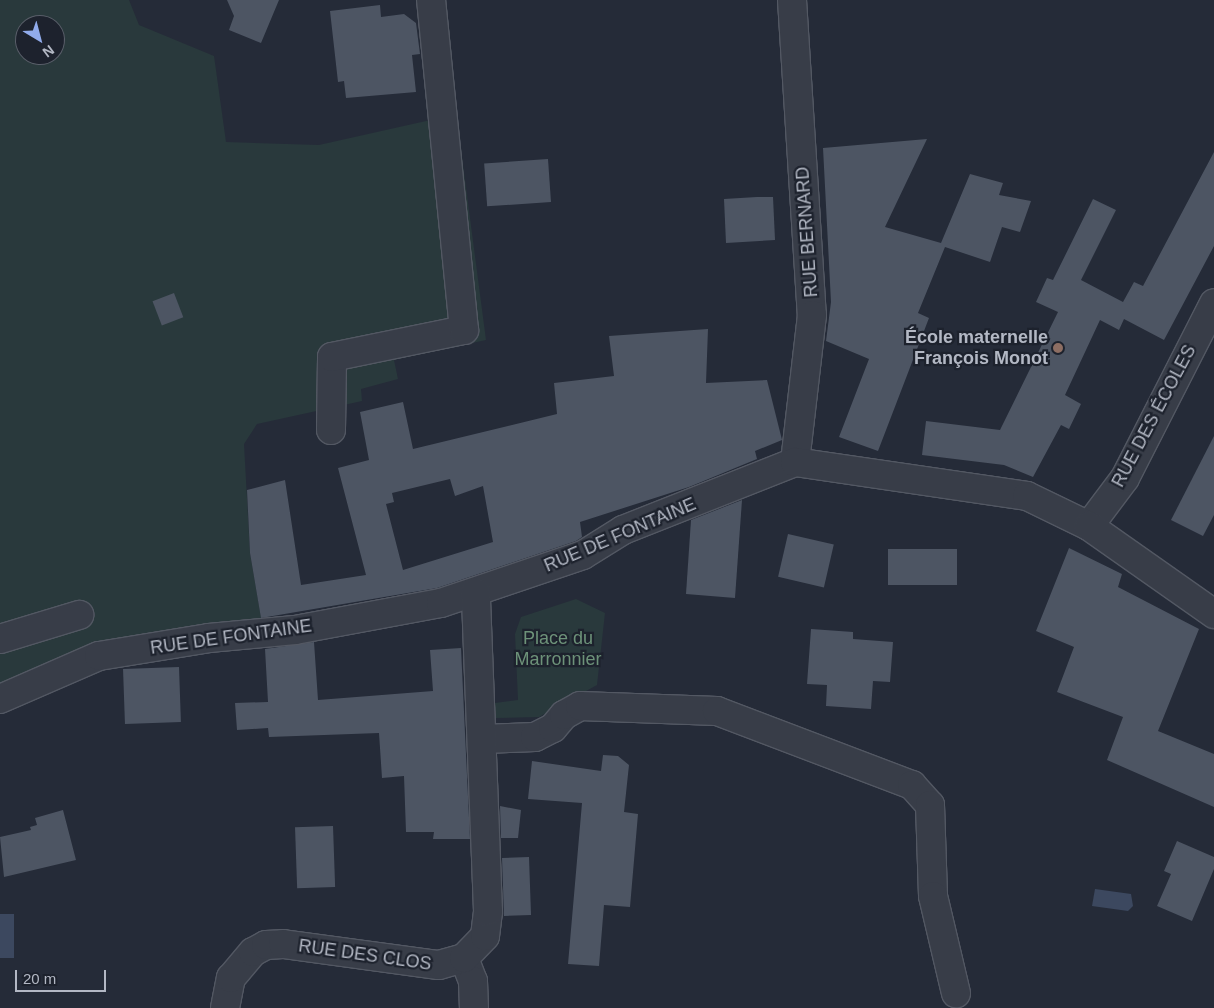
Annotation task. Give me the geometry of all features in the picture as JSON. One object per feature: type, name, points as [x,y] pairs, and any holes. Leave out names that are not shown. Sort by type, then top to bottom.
[{"type":"street","points":[[331,430],[332,357],[464,330],[431,0]]},
{"type":"street","name":"RUE BERNARD","points":[[792,0],[812,315],[795,462]]},
{"type":"street","name":"RUE DES ÉCOLES","points":[[1089,526],[1125,478],[1214,303]]},
{"type":"street","name":"RUE DE FONTAINE","points":[[0,699],[99,656],[209,638],[296,630],[441,603],[583,554],[622,530],[795,462],[1027,496],[1089,526],[1214,614]]},
{"type":"street","points":[[476,592],[483,738],[535,736],[553,728],[564,715],[580,706],[717,711],[912,785],[930,805],[933,896],[956,993]]},
{"type":"street","points":[[0,639],[79,615]]},
{"type":"street","name":"RUE DES CLOS","points":[[225,1008],[231,978],[253,952],[266,945],[283,944],[439,966],[464,958],[485,936],[488,923],[483,738]]},
{"type":"street","points":[[464,958],[473,981],[474,1008]]},
{"type":"green space","points":[[0,0],[129,0],[139,25],[214,56],[226,142],[319,145],[435,119],[457,119],[486,340],[394,360],[398,379],[361,389],[362,401],[257,424],[244,444],[250,553],[262,623],[0,687]]},
{"type":"green space","name":"Place du Marronnier","points":[[576,599],[605,613],[597,685],[539,717],[495,718],[495,703],[518,700],[515,634],[521,617]]},
{"type":"water","points":[[1095,889],[1131,894],[1133,906],[1128,911],[1092,906]]},
{"type":"water","points":[[0,914],[14,914],[14,958],[0,958]]},
{"type":"building","points":[[227,0],[279,0],[261,43],[229,30],[234,16]]},
{"type":"building","points":[[380,5],[381,17],[404,14],[416,23],[420,54],[412,55],[416,92],[346,98],[344,81],[338,82],[330,11]]},
{"type":"building","points":[[927,139],[885,227],[941,243],[970,174],[1003,183],[999,195],[1031,201],[1020,232],[1002,227],[990,262],[945,247],[918,313],[929,318],[878,451],[839,437],[869,359],[826,341],[831,302],[823,148]]},
{"type":"building","points":[[1214,152],[1214,246],[1164,340],[1124,319],[1119,330],[1100,320],[1065,395],[1081,404],[1069,429],[1061,425],[1033,477],[1004,465],[922,455],[926,421],[1000,430],[1058,312],[1036,302],[1047,278],[1053,280],[1093,199],[1116,210],[1081,280],[1123,302],[1134,282],[1143,286]]},
{"type":"building","points":[[548,159],[551,202],[487,206],[484,163]]},
{"type":"building","points":[[773,197],[775,240],[726,243],[724,199]]},
{"type":"building","points":[[174,293],[183,317],[162,326],[153,301]]},
{"type":"building","points":[[708,329],[706,383],[767,380],[782,440],[755,451],[757,459],[689,487],[580,522],[582,537],[576,541],[437,588],[261,618],[250,553],[247,490],[285,480],[301,585],[366,575],[338,468],[369,460],[360,412],[403,402],[413,449],[557,414],[554,383],[614,376],[609,336]],"holes":[[[450,479],[455,496],[483,486],[493,542],[403,570],[386,504],[394,502],[392,493]]]},
{"type":"building","points":[[1214,436],[1214,515],[1203,536],[1171,520]]},
{"type":"building","points":[[742,500],[735,598],[686,594],[691,520]]},
{"type":"building","points":[[788,534],[834,545],[824,587],[778,577]]},
{"type":"building","points":[[1069,548],[1122,574],[1118,587],[1199,629],[1158,731],[1214,754],[1214,807],[1107,760],[1123,717],[1057,692],[1074,647],[1036,631]]},
{"type":"building","points":[[888,549],[957,549],[957,585],[888,585]]},
{"type":"building","points":[[811,629],[853,632],[853,639],[893,642],[890,682],[873,681],[871,709],[826,706],[827,685],[807,684]]},
{"type":"building","points":[[314,642],[318,700],[433,691],[430,650],[461,648],[470,839],[433,839],[434,832],[406,832],[404,776],[382,778],[379,733],[269,737],[268,728],[237,730],[235,703],[268,702],[265,649]]},
{"type":"building","points":[[179,667],[181,722],[125,724],[123,669]]},
{"type":"building","points":[[603,755],[618,756],[629,765],[624,812],[638,814],[630,907],[604,905],[599,966],[568,964],[582,803],[528,799],[532,761],[601,771]]},
{"type":"building","points":[[500,806],[521,810],[518,838],[501,838]]},
{"type":"building","points":[[63,810],[76,860],[4,877],[0,837],[31,830],[30,827],[37,825],[35,818]]},
{"type":"building","points":[[333,826],[335,887],[297,888],[295,827]]},
{"type":"building","points":[[1177,841],[1214,857],[1214,869],[1192,921],[1157,906],[1171,874],[1164,871]]},
{"type":"building","points":[[529,857],[531,915],[504,916],[502,858]]},
{"type":"place","name":"École maternelle François Monot","points":[[1058,348]]}]
